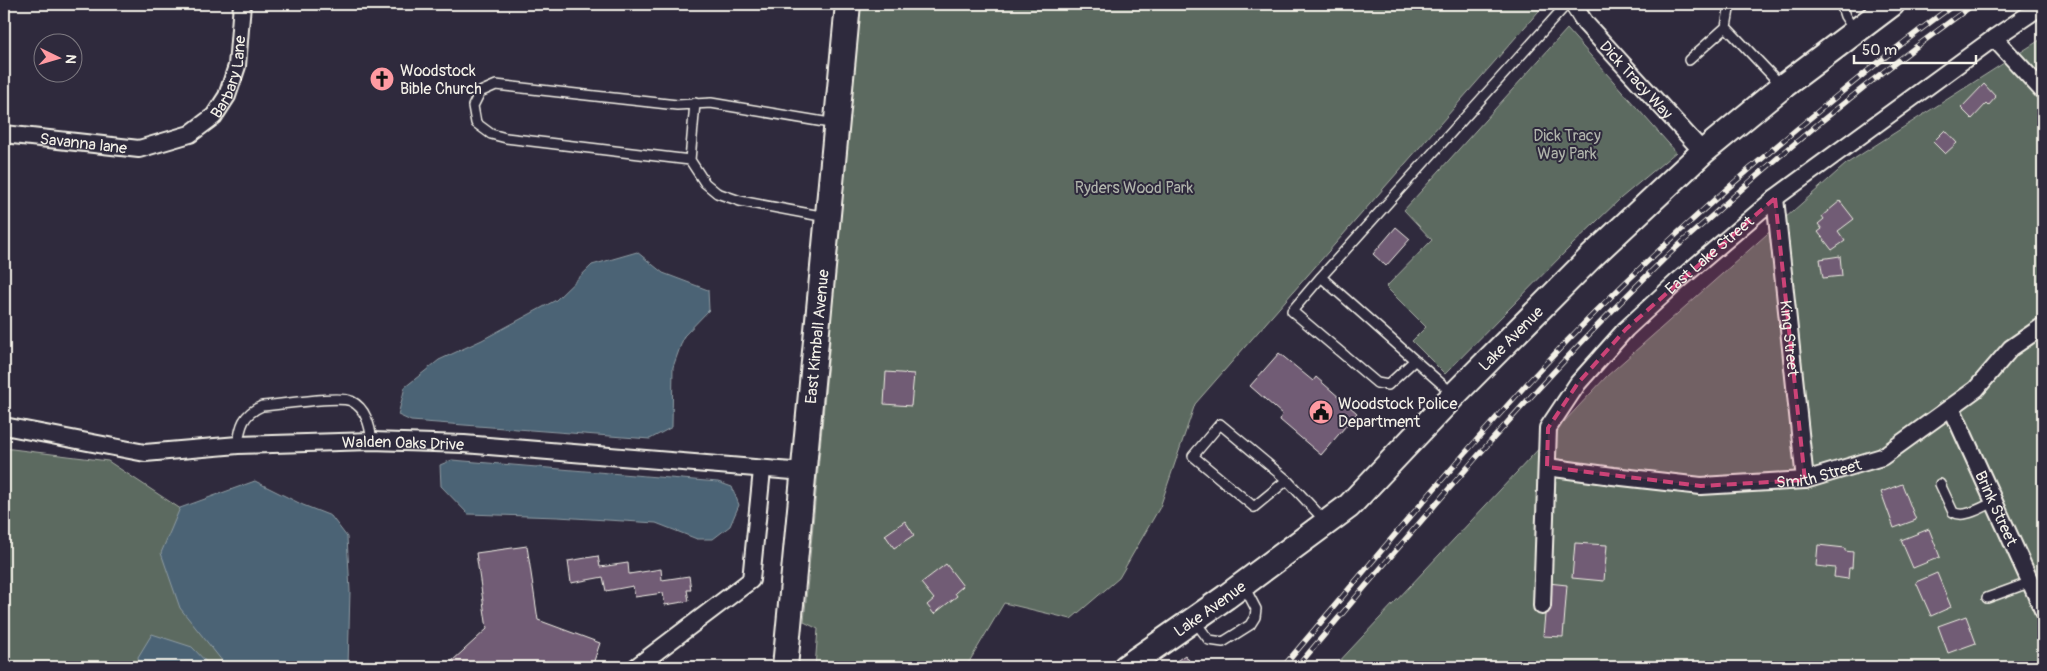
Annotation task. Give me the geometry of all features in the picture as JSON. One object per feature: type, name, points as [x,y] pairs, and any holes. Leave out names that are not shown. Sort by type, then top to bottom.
[{"type":"street","name":"Barbary Lane","points":[[190,134],[214,116],[227,96],[237,66],[242,4]]},
{"type":"street","name":"East Kimball Avenue","points":[[785,667],[848,4]]},
{"type":"street","name":"Dick Tracy Way","points":[[1573,4],[1585,23],[1703,152]]},
{"type":"street","name":"Lake Avenue","points":[[1126,667],[1194,620],[1349,506],[1454,395],[1591,257],[1703,152],[1782,87],[1892,4]]},
{"type":"street","name":"East Lake Street","points":[[1542,606],[1548,428],[1578,383],[1626,329],[1678,281],[1775,198],[1994,38],[2043,5]]},
{"type":"street","points":[[1994,38],[2043,91]]},
{"type":"street","name":"Savanna lane","points":[[4,134],[139,149],[190,134]]},
{"type":"street","name":"King Street","points":[[1775,198],[1805,480]]},
{"type":"street","name":"Smith Street","points":[[1547,467],[1701,486],[1805,480],[1882,457],[1976,389],[2011,348],[2043,326]]},
{"type":"street","name":"Brink Street","points":[[1951,407],[2043,610]]},
{"type":"street","name":"Walden Oaks Drive","points":[[4,426],[145,453],[238,445],[372,440],[464,444],[804,472]]},
{"type":"street","points":[[636,667],[751,580],[762,470]]},
{"type":"lane","points":[[1414,360],[1388,385],[1377,383],[1292,311],[1567,4]]},
{"type":"lane","points":[[1689,60],[1726,27],[1730,4]]},
{"type":"lane","points":[[1841,4],[1845,16],[1856,32]]},
{"type":"lane","points":[[1726,27],[1782,87]]},
{"type":"lane","points":[[690,160],[491,134],[476,123],[473,106],[480,92],[496,85],[677,105],[711,103],[836,124]]},
{"type":"lane","points":[[695,103],[690,160],[705,184],[717,193],[740,201],[828,217]]},
{"type":"lane","points":[[1321,277],[1454,395]]},
{"type":"lane","points":[[238,445],[242,422],[254,410],[262,406],[344,398],[357,404],[368,420],[372,440]]},
{"type":"lane","points":[[1287,480],[1254,507],[1193,456],[1220,424],[1287,480],[1326,522]]},
{"type":"lane","points":[[1940,484],[1953,512],[1957,514],[1963,514],[1994,502]]},
{"type":"lane","points":[[1987,598],[2031,582]]},
{"type":"lane","points":[[1194,620],[1209,640],[1223,642],[1250,625],[1255,617],[1256,609],[1243,583]]},
{"type":"highlighted area","points":[[1775,198],[1805,480],[1701,486],[1547,467],[1548,428],[1578,383],[1626,329]]},
{"type":"green space","name":"Ryders Wood Park","points":[[858,4],[1545,4],[1195,404],[1160,507],[1119,578],[1071,619],[1004,603],[966,667],[815,667],[818,629],[804,622],[830,341],[827,341]]},
{"type":"green space","name":"Dick Tracy Way Park","points":[[1567,29],[1676,152],[1621,198],[1571,246],[1445,374],[1412,341],[1426,327],[1386,287],[1432,240],[1404,210]]},
{"type":"green space","points":[[2043,38],[2043,667],[1334,667],[1607,376],[1846,164]]},
{"type":"green space","points":[[4,448],[108,461],[331,608],[330,667],[4,667]]},
{"type":"water","points":[[637,252],[663,273],[708,290],[709,310],[684,336],[673,367],[672,427],[650,439],[411,421],[398,415],[405,387],[439,360],[482,340],[556,300],[592,265]]},
{"type":"water","points":[[452,460],[718,482],[732,487],[739,505],[730,526],[713,539],[697,539],[656,523],[468,514],[441,486],[440,465]]},
{"type":"water","points":[[255,481],[303,505],[331,516],[347,537],[350,591],[348,667],[227,667],[180,608],[161,553],[180,508]]},
{"type":"water","points":[[152,634],[192,647],[211,667],[140,667],[138,657]]},
{"type":"building","points":[[1984,84],[1996,97],[1988,106],[1986,104],[1972,119],[1961,108]]},
{"type":"building","points":[[1945,130],[1957,143],[1945,154],[1933,142]]},
{"type":"building","points":[[1840,201],[1854,219],[1838,231],[1845,241],[1832,250],[1818,232],[1822,229],[1818,224],[1824,219],[1822,216]]},
{"type":"building","points":[[1396,227],[1410,239],[1386,266],[1373,254]]},
{"type":"building","points":[[1840,256],[1842,276],[1823,278],[1820,259]]},
{"type":"building","name":"Woodstock Police Department","points":[[1279,353],[1313,381],[1316,377],[1357,413],[1321,455],[1280,420],[1282,414],[1250,386]]},
{"type":"building","points":[[886,372],[914,374],[911,406],[884,404]]},
{"type":"building","points":[[1902,484],[1916,520],[1894,528],[1881,492]]},
{"type":"building","points":[[905,521],[914,535],[894,548],[885,535]]},
{"type":"building","points":[[1929,529],[1940,557],[1913,568],[1901,540]]},
{"type":"building","points":[[1575,543],[1607,545],[1604,581],[1572,578]]},
{"type":"building","points":[[1818,545],[1845,548],[1845,551],[1853,552],[1852,568],[1849,568],[1848,579],[1834,577],[1835,568],[1816,566]]},
{"type":"building","points":[[527,546],[538,620],[600,643],[592,667],[448,667],[452,661],[487,629],[476,553]]},
{"type":"building","points":[[598,556],[600,567],[628,563],[629,574],[661,569],[662,580],[689,576],[691,590],[687,590],[689,601],[665,605],[663,593],[635,597],[633,586],[606,591],[603,577],[571,583],[568,561]]},
{"type":"building","points":[[946,564],[963,586],[955,593],[957,596],[934,614],[927,605],[934,599],[921,583]]},
{"type":"building","points":[[1937,573],[1951,607],[1931,616],[1916,582]]},
{"type":"building","points":[[1548,583],[1567,585],[1563,637],[1543,636]]},
{"type":"building","points":[[1966,616],[1976,643],[1948,653],[1938,626]]},
{"type":"building","points":[[1185,655],[1194,667],[1168,667]]},
{"type":"railway","points":[[1283,667],[1471,447],[1535,375],[1600,307],[1703,210],[1773,149],[1881,60],[1955,4]]},
{"type":"railway","points":[[1297,667],[1474,460],[1565,359],[1676,247],[1816,126],[1910,51],[1974,4]]},
{"type":"place","name":"Woodstock Bible Church","points":[[382,79]]},
{"type":"place","name":"Woodstock Police Department","points":[[1321,412]]}]
